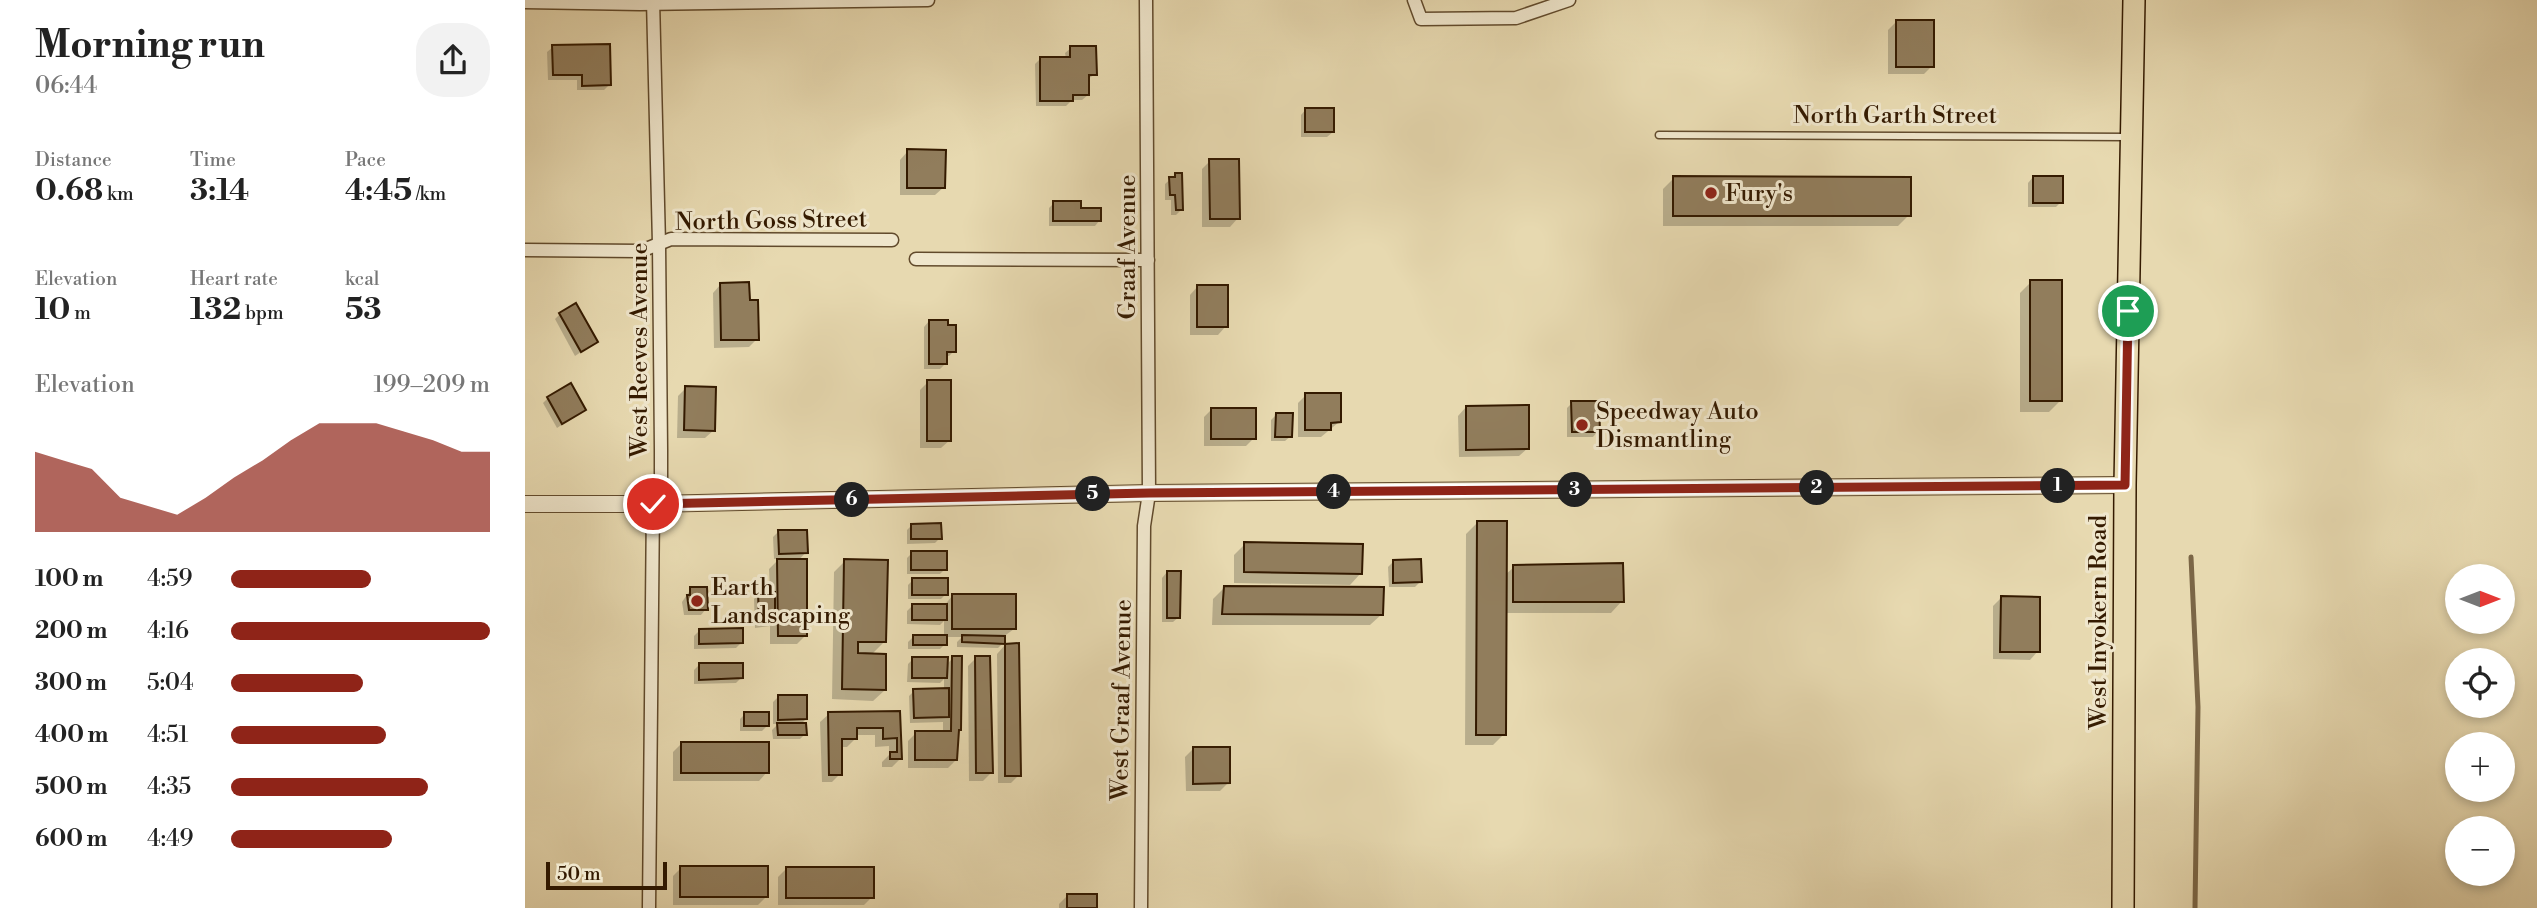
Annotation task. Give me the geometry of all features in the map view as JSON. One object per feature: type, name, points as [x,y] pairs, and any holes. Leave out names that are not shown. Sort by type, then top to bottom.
[{"type":"main road","name":"West Inyokern Road","points":[[2123,908],[2125,485],[2134,0]]},
{"type":"street","points":[[525,2],[928,0]]},
{"type":"street","name":"Graaf Avenue","points":[[1146,0],[1149,493]]},
{"type":"street","points":[[1414,0],[1421,19],[1516,18],[1569,0]]},
{"type":"street","name":"West Reeves Avenue","points":[[649,908],[653,504],[661,487],[653,2]]},
{"type":"street","name":"North Goss Street","points":[[525,250],[641,251],[671,239],[893,240]]},
{"type":"street","points":[[916,259],[1148,260]]},
{"type":"street","points":[[525,504],[653,504],[1149,493],[2125,485]]},
{"type":"street","name":"West Graaf Avenue","points":[[1141,908],[1144,526],[1149,493]]},
{"type":"lane","name":"North Garth Street","points":[[1658,135],[2131,137]]},
{"type":"building","points":[[1896,20],[1934,20],[1934,67],[1896,67]]},
{"type":"building","points":[[610,44],[611,85],[582,86],[582,75],[553,75],[552,45]]},
{"type":"building","points":[[1070,46],[1096,46],[1097,75],[1089,75],[1089,95],[1073,95],[1073,101],[1040,101],[1040,57],[1070,57]]},
{"type":"building","points":[[1305,108],[1334,108],[1334,132],[1305,132]]},
{"type":"building","points":[[907,149],[946,150],[945,188],[907,188]]},
{"type":"building","points":[[1209,159],[1239,159],[1240,219],[1210,219]]},
{"type":"building","points":[[1175,173],[1182,173],[1183,210],[1176,210],[1175,195],[1170,195],[1169,177],[1175,177]]},
{"type":"building","points":[[1673,176],[1911,177],[1911,216],[1673,216]]},
{"type":"building","points":[[2033,176],[2063,176],[2063,203],[2033,203]]},
{"type":"building","points":[[1053,201],[1081,201],[1081,208],[1101,208],[1101,221],[1053,221]]},
{"type":"building","points":[[2030,280],[2062,280],[2062,401],[2030,401]]},
{"type":"building","points":[[749,282],[750,300],[758,300],[759,340],[721,340],[720,283]]},
{"type":"building","points":[[1197,285],[1228,285],[1228,327],[1197,327]]},
{"type":"building","points":[[576,303],[598,342],[581,352],[559,313]]},
{"type":"building","points":[[929,320],[948,320],[948,325],[956,325],[956,352],[947,352],[947,364],[929,364]]},
{"type":"building","points":[[927,380],[951,380],[951,441],[927,441]]},
{"type":"building","points":[[571,383],[586,410],[562,424],[547,397]]},
{"type":"building","points":[[685,386],[716,387],[715,431],[684,430]]},
{"type":"building","points":[[1305,393],[1341,393],[1341,422],[1331,423],[1331,430],[1305,430]]},
{"type":"building","points":[[1571,401],[1599,401],[1600,432],[1572,432]]},
{"type":"building","points":[[1529,405],[1529,449],[1466,450],[1466,406]]},
{"type":"building","points":[[1211,408],[1256,408],[1256,439],[1211,439]]},
{"type":"building","points":[[1276,413],[1293,413],[1292,437],[1275,437]]},
{"type":"building","points":[[1477,521],[1507,521],[1506,735],[1476,735]]},
{"type":"building","points":[[941,523],[942,539],[911,539],[911,524]]},
{"type":"building","points":[[778,530],[807,530],[808,553],[779,554]]},
{"type":"building","points":[[1244,542],[1363,544],[1362,574],[1244,572]]},
{"type":"building","points":[[911,551],[947,551],[947,570],[911,570]]},
{"type":"building","points":[[777,559],[807,559],[807,636],[778,636]]},
{"type":"building","points":[[844,559],[888,560],[886,642],[858,642],[858,653],[886,654],[886,690],[842,689]]},
{"type":"building","points":[[1421,559],[1422,582],[1393,583],[1393,560]]},
{"type":"building","points":[[1623,563],[1624,602],[1513,602],[1513,565]]},
{"type":"building","points":[[1167,571],[1181,571],[1180,618],[1167,618]]},
{"type":"building","points":[[912,578],[948,578],[948,595],[912,595]]},
{"type":"building","points":[[1224,586],[1384,587],[1383,615],[1222,614]]},
{"type":"building","name":"Earth Landscaping","points":[[690,587],[707,587],[708,610],[689,610],[687,595],[690,595]]},
{"type":"building","points":[[758,592],[775,592],[775,622],[759,623]]},
{"type":"building","points":[[952,594],[1016,594],[1016,629],[952,629]]},
{"type":"building","points":[[2001,596],[2040,597],[2040,652],[2000,652]]},
{"type":"building","points":[[912,604],[947,604],[947,620],[912,620]]},
{"type":"building","points":[[743,628],[743,643],[699,644],[699,629]]},
{"type":"building","points":[[913,635],[947,635],[947,645],[913,645]]},
{"type":"building","points":[[962,635],[1005,636],[1005,644],[962,642]]},
{"type":"building","points":[[1019,643],[1021,776],[1005,776],[1005,644]]},
{"type":"building","points":[[952,656],[962,656],[961,730],[957,760],[915,760],[915,731],[951,731]]},
{"type":"building","points":[[975,656],[990,656],[993,773],[976,773]]},
{"type":"building","points":[[912,657],[948,657],[947,678],[912,678]]},
{"type":"building","points":[[699,663],[743,663],[743,678],[699,680]]},
{"type":"building","points":[[949,688],[949,717],[914,718],[913,689]]},
{"type":"building","points":[[778,695],[807,695],[807,719],[778,720]]},
{"type":"building","points":[[900,711],[902,759],[890,759],[890,752],[897,752],[897,738],[883,739],[883,728],[857,728],[857,739],[842,739],[842,775],[829,775],[828,712]]},
{"type":"building","points":[[744,712],[769,712],[769,726],[744,726]]},
{"type":"building","points":[[777,723],[806,723],[807,735],[778,735]]},
{"type":"building","points":[[681,742],[769,742],[769,773],[681,773]]},
{"type":"building","points":[[1193,747],[1230,747],[1230,783],[1193,784]]},
{"type":"building","points":[[680,866],[768,866],[768,897],[680,897]]},
{"type":"building","points":[[786,867],[874,867],[874,898],[786,898]]},
{"type":"building","points":[[1067,894],[1097,894],[1097,908],[1067,908]]},
{"type":"waterway","points":[[2191,557],[2198,707],[2195,908]]},
{"type":"place","name":"Fury's","points":[[1711,193]]},
{"type":"place","name":"Speedway Auto Dismantling","points":[[1582,425]]},
{"type":"place","name":"Earth Landscaping","points":[[697,601]]},
{"type":"route","points":[[653,504],[1149,493],[2125,485],[2128,311]]}]
